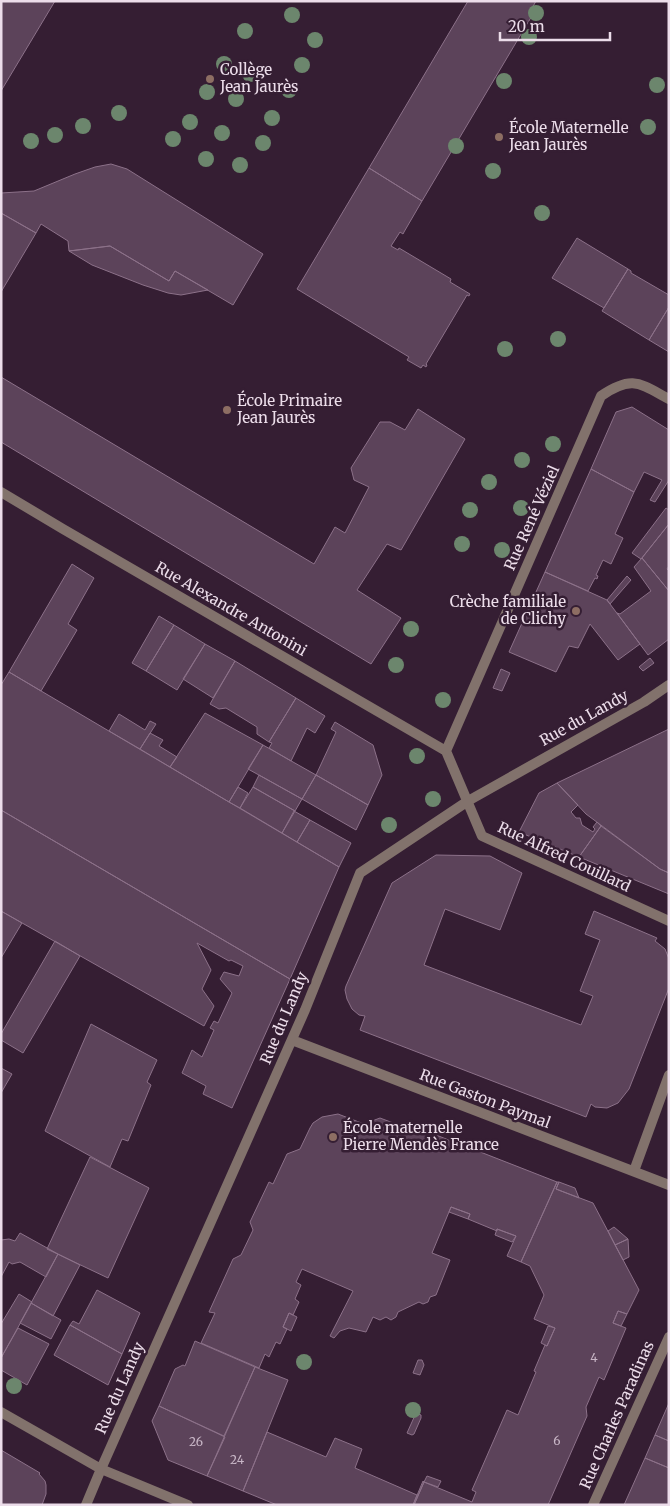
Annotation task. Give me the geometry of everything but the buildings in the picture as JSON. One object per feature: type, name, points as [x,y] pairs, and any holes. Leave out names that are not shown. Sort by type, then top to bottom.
[{"type":"street","name":"Rue René Véziel","points":[[446,751],[601,396],[616,386],[630,383],[644,385],[669,400]]},
{"type":"street","name":"Rue Alexandre Antonini","points":[[1,492],[446,751]]},
{"type":"street","name":"Rue du Landy","points":[[86,1505],[292,1040],[360,873],[468,801],[644,702],[669,685]]},
{"type":"street","name":"Rue Alfred Couillard","points":[[446,751],[482,836],[669,921]]},
{"type":"street","name":"Rue Gaston Paymal","points":[[292,1040],[669,1184]]},
{"type":"street","points":[[634,1171],[669,1075]]},
{"type":"street","name":"Rue Charles Paradinas","points":[[593,1505],[669,1337]]},
{"type":"street","points":[[1,1412],[101,1469],[188,1505]]},
{"type":"place","name":"Collège Jean Jaurès","points":[[210,79]]},
{"type":"place","name":"École Maternelle Jean Jaurès","points":[[499,137]]},
{"type":"place","name":"École Primaire Jean Jaurès","points":[[227,410]]},
{"type":"place","name":"Crèche familiale de Clichy","points":[[576,611]]},
{"type":"place","name":"École maternelle Pierre Mendès France","points":[[333,1137]]}]
